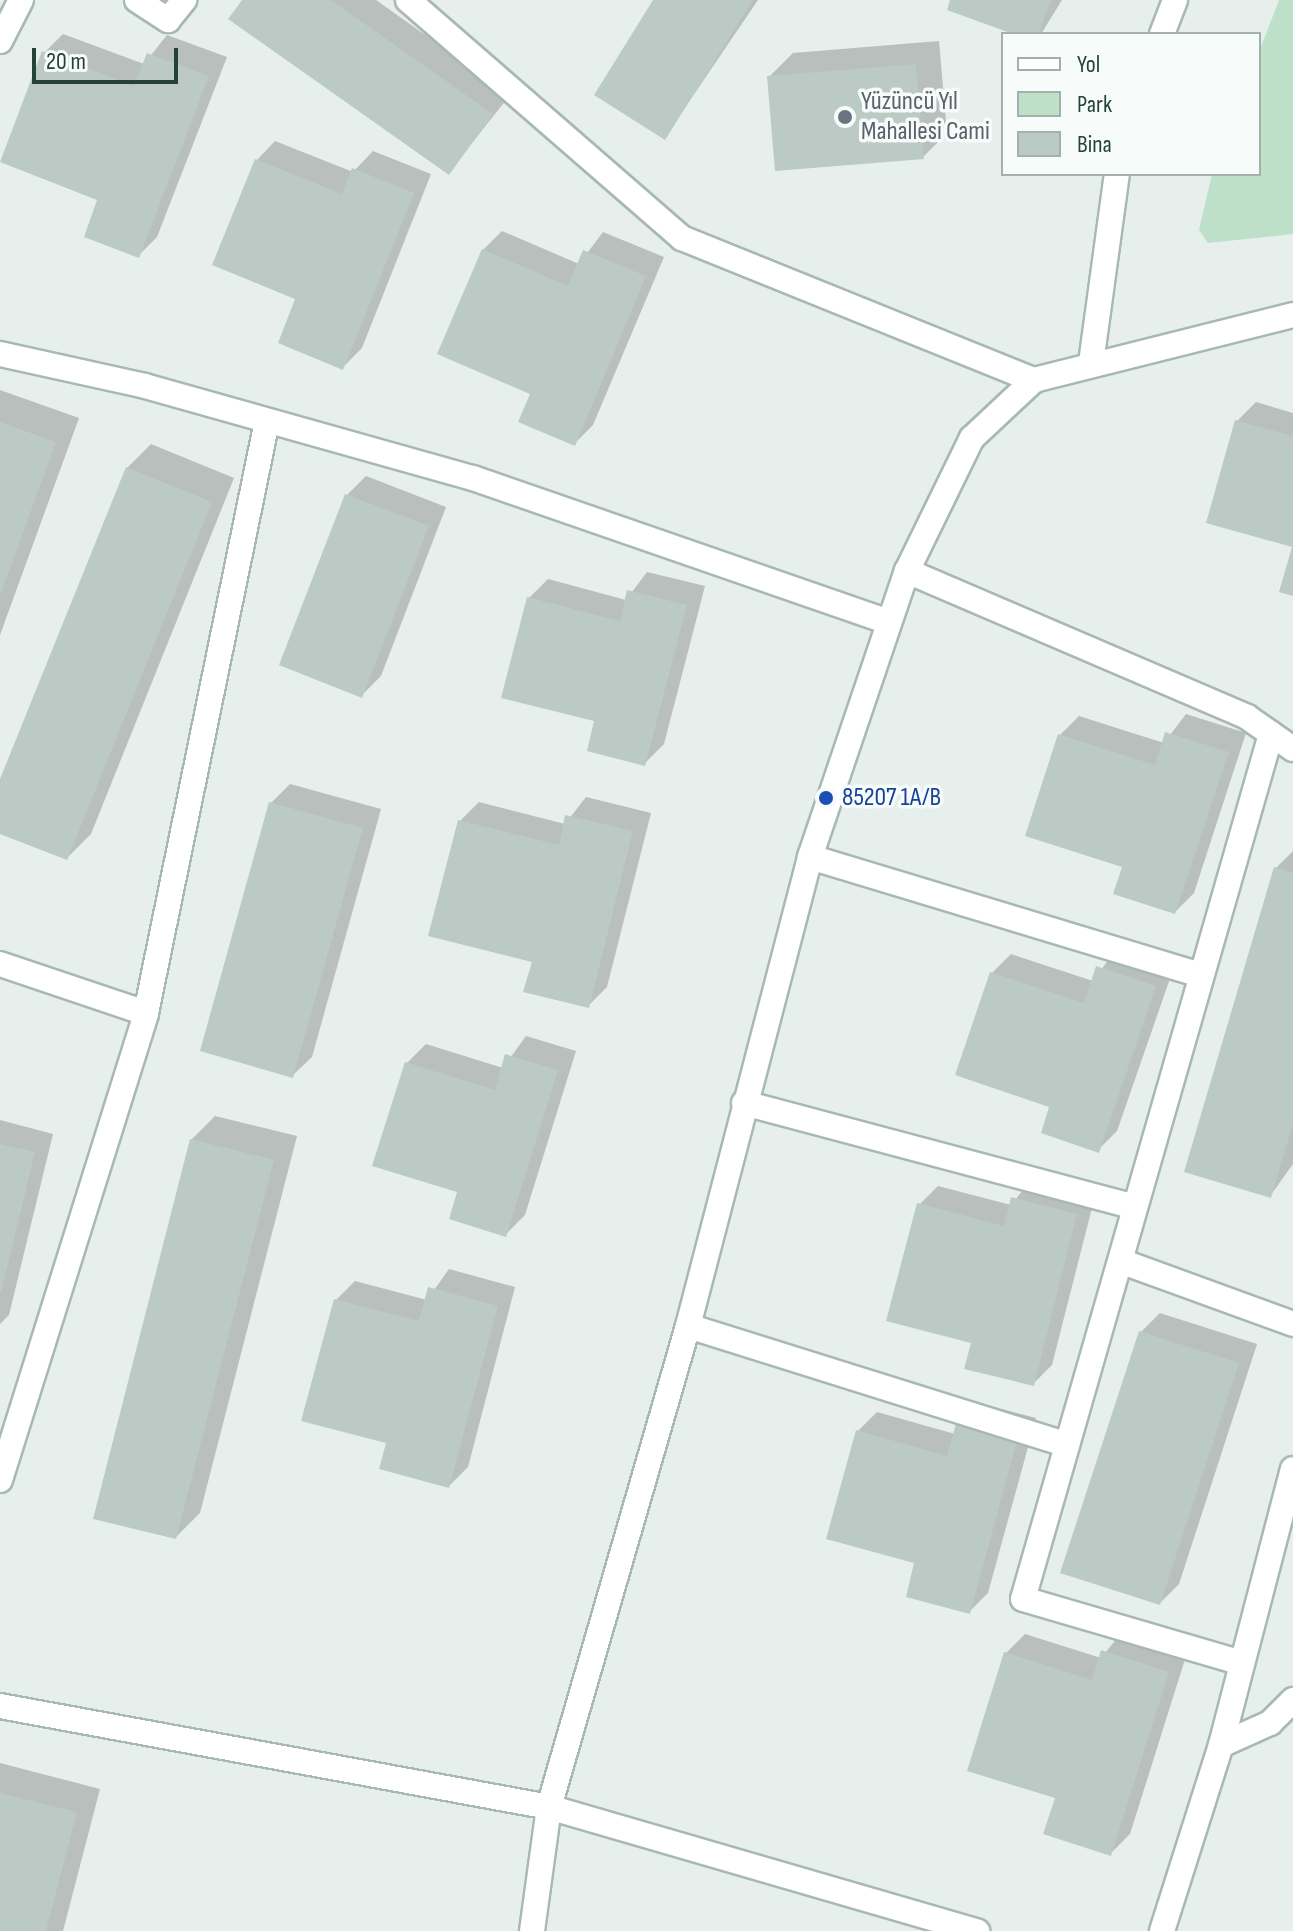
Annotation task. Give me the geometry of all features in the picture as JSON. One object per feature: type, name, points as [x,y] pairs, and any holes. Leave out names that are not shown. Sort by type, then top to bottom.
[{"type":"street","points":[[0,41],[21,0]]},
{"type":"street","points":[[137,0],[168,20],[184,0]]},
{"type":"street","points":[[408,0],[682,238],[1034,380]]},
{"type":"street","points":[[1163,32],[1175,0]]},
{"type":"street","points":[[1091,363],[1117,176]]},
{"type":"street","points":[[532,1931],[549,1807],[688,1326],[810,857],[907,571],[972,438],[1034,380],[1091,363],[1293,315]]},
{"type":"street","points":[[0,354],[267,421],[473,478],[888,622]]},
{"type":"street","points":[[0,1480],[146,1013],[267,421]]},
{"type":"street","points":[[907,571],[1271,734],[1293,749]]},
{"type":"street","points":[[1242,1663],[1023,1599],[1123,1262],[1134,1207],[1271,734]]},
{"type":"street","points":[[810,857],[1201,975]]},
{"type":"street","points":[[0,964],[146,1013]]},
{"type":"street","points":[[744,1103],[1134,1207]]},
{"type":"street","points":[[1123,1262],[1293,1324]]},
{"type":"street","points":[[688,1326],[1067,1445]]},
{"type":"street","points":[[1162,1931],[1221,1745],[1293,1469]]},
{"type":"street","points":[[1221,1745],[1270,1723],[1293,1700]]},
{"type":"street","points":[[0,1706],[549,1807],[977,1931]]},
{"type":"green space","points":[[1279,0],[1293,0],[1293,234],[1208,243],[1199,230],[1212,176],[1261,176],[1261,47]]},
{"type":"building","points":[[242,0],[331,0],[493,114],[449,175],[228,19]]},
{"type":"building","points":[[653,0],[753,0],[665,140],[594,95]]},
{"type":"building","points":[[950,0],[1051,0],[1040,32],[1008,32],[947,10]]},
{"type":"building","points":[[42,51],[134,86],[147,53],[209,76],[139,258],[84,237],[97,200],[0,162]]},
{"type":"building","name":"Yüzüncü Yıl Mahallesi Cami","points":[[916,64],[924,159],[775,171],[767,76]]},
{"type":"building","points":[[255,159],[342,194],[352,168],[414,193],[343,370],[278,343],[295,299],[212,265]]},
{"type":"building","points":[[482,249],[568,286],[583,250],[646,276],[575,446],[518,422],[530,394],[437,354]]},
{"type":"building","points":[[1235,420],[1293,436],[1293,596],[1279,592],[1292,547],[1206,523]]},
{"type":"building","points":[[0,422],[56,442],[0,596]]},
{"type":"building","points":[[126,467],[212,502],[67,860],[0,834],[0,779]]},
{"type":"building","points":[[345,494],[429,526],[362,698],[279,665]]},
{"type":"building","points":[[627,590],[687,605],[645,766],[587,751],[594,721],[501,698],[527,597],[620,621]]},
{"type":"building","points":[[1165,732],[1229,752],[1175,914],[1113,894],[1122,867],[1025,836],[1058,734],[1155,765]]},
{"type":"building","points":[[269,802],[363,828],[293,1078],[200,1051]]},
{"type":"building","points":[[565,815],[633,831],[589,1008],[523,992],[532,962],[428,936],[458,820],[559,845]]},
{"type":"building","points":[[1274,867],[1293,873],[1293,1123],[1271,1198],[1184,1172]]},
{"type":"building","points":[[1096,966],[1156,986],[1099,1153],[1041,1133],[1049,1107],[955,1075],[990,972],[1084,1003]]},
{"type":"building","points":[[505,1054],[558,1070],[506,1237],[449,1219],[457,1192],[372,1166],[405,1062],[495,1090]]},
{"type":"building","points":[[190,1139],[274,1160],[176,1539],[93,1519]]},
{"type":"building","points":[[0,1144],[35,1152],[1,1293],[0,1292]]},
{"type":"building","points":[[1011,1197],[1077,1214],[1034,1386],[964,1369],[971,1343],[886,1321],[917,1203],[1004,1226]]},
{"type":"building","points":[[428,1287],[498,1306],[449,1488],[379,1469],[386,1443],[301,1421],[334,1299],[419,1321]]},
{"type":"building","points":[[1139,1331],[1239,1363],[1160,1605],[1060,1573]]},
{"type":"building","points":[[957,1420],[1018,1437],[970,1614],[906,1597],[914,1563],[826,1539],[856,1430],[947,1456]]},
{"type":"building","points":[[1101,1650],[1169,1672],[1111,1856],[1043,1834],[1055,1798],[967,1771],[1004,1652],[1092,1680]]},
{"type":"building","points":[[0,1793],[77,1812],[46,1931],[0,1931]]},
{"type":"place","name":"Yüzüncü Yıl Mahallesi Cami","points":[[845,117]]},
{"type":"place","name":"85207 1A/B","points":[[826,798]]}]
